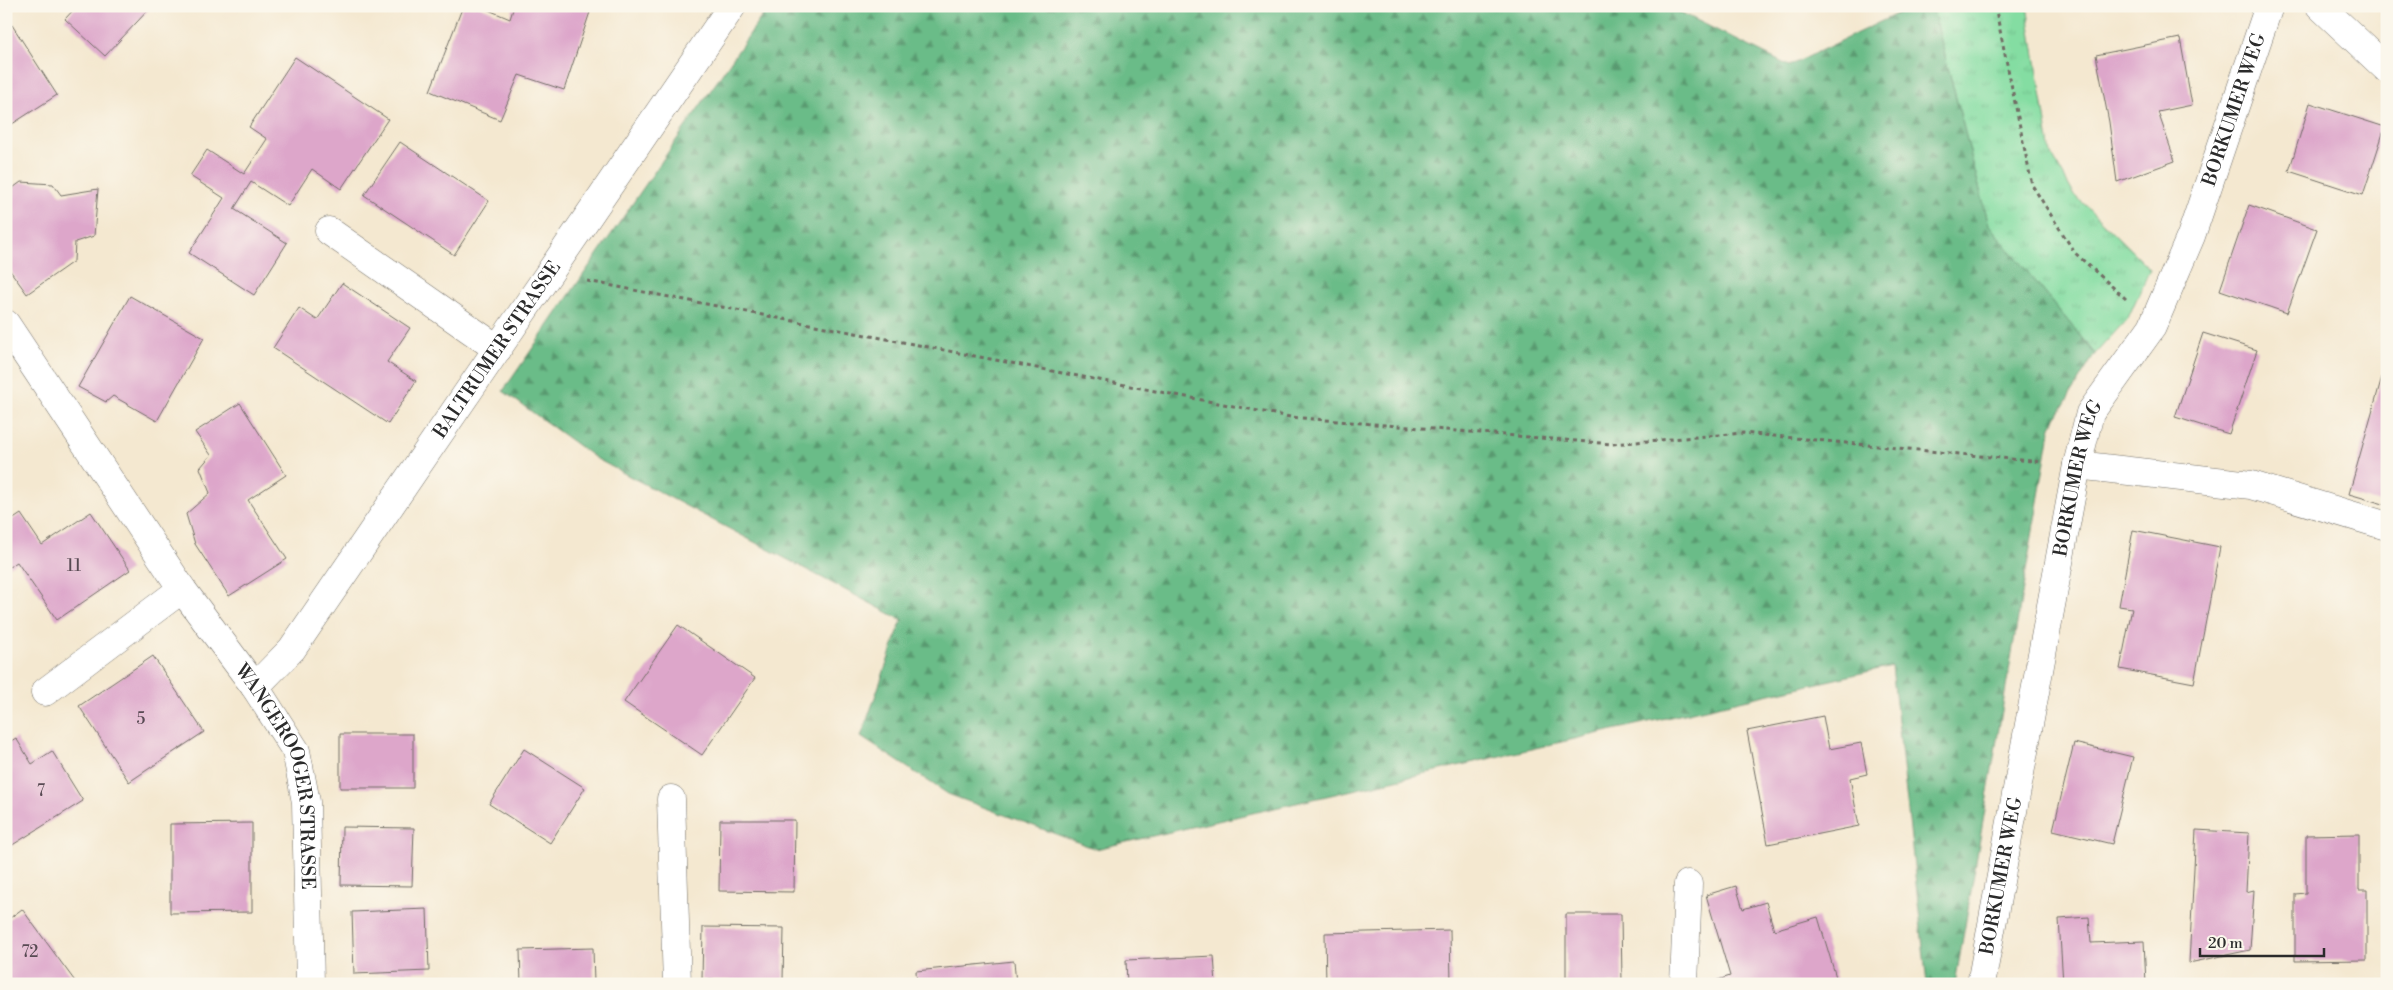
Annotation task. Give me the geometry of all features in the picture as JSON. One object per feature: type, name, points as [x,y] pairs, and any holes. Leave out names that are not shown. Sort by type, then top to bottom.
[{"type":"street","name":"BORKUMER WEG","points":[[1981,984],[2077,465],[2090,413],[2152,327],[2191,236],[2269,6]]},
{"type":"street","points":[[2320,6],[2387,69]]},
{"type":"street","name":"BALTRUMER STRASSE","points":[[255,687],[292,649],[730,7]]},
{"type":"street","points":[[329,231],[498,349]]},
{"type":"street","name":"WANGEROOGER STRASSE","points":[[7,327],[182,589],[255,687],[296,751],[306,802],[310,984]]},
{"type":"street","points":[[2077,465],[2251,485],[2387,526]]},
{"type":"street","points":[[45,692],[182,589]]},
{"type":"street","points":[[671,799],[677,984]]},
{"type":"street","points":[[1684,984],[1688,884]]},
{"type":"path","points":[[1995,6],[2032,185],[2075,253],[2133,306],[2152,327]]},
{"type":"path","points":[[549,273],[1290,417],[1612,444],[1743,433],[2077,465]]},
{"type":"green space","points":[[769,6],[1668,6],[1789,66],[1913,6],[1932,6],[1989,225],[2095,354],[2051,426],[1955,984],[1927,984],[1892,666],[1096,849],[948,794],[861,737],[902,620],[597,459],[503,391]]},
{"type":"green space","points":[[1932,6],[2027,6],[2051,154],[2073,193],[2150,269],[2128,318],[2095,354],[1989,225]]},
{"type":"building","points":[[77,6],[152,6],[105,56],[65,19]]},
{"type":"building","points":[[463,6],[479,6],[510,19],[514,6],[592,6],[564,90],[519,75],[500,120],[430,91]]},
{"type":"building","points":[[12,25],[57,95],[6,128],[6,28]]},
{"type":"building","points":[[2180,38],[2192,105],[2158,112],[2175,161],[2117,182],[2109,122],[2096,55]]},
{"type":"building","points":[[295,57],[388,119],[341,189],[312,169],[288,206],[251,182],[234,209],[287,243],[254,295],[189,253],[224,198],[190,176],[207,150],[244,174],[267,139],[249,127]]},
{"type":"building","points":[[2310,103],[2385,127],[2363,195],[2289,171]]},
{"type":"building","points":[[400,142],[489,201],[454,255],[364,195]]},
{"type":"building","points":[[21,182],[53,184],[61,195],[98,189],[94,236],[75,242],[74,261],[27,294],[6,265],[6,193]]},
{"type":"building","points":[[2249,205],[2317,229],[2287,313],[2220,290]]},
{"type":"building","points":[[342,283],[410,328],[387,362],[416,381],[388,424],[273,348],[299,308],[317,320]]},
{"type":"building","points":[[130,296],[204,338],[157,421],[113,396],[106,402],[78,387]]},
{"type":"building","points":[[2203,333],[2257,350],[2229,434],[2175,417]]},
{"type":"building","points":[[2385,366],[2387,366],[2387,505],[2349,494]]},
{"type":"building","points":[[240,403],[286,475],[248,500],[287,559],[229,596],[195,544],[186,514],[210,493],[200,468],[211,455],[195,432]]},
{"type":"building","points":[[91,512],[130,570],[57,620],[17,562],[6,569],[6,524],[21,514],[42,545]]},
{"type":"building","points":[[2133,530],[2220,547],[2194,683],[2120,669],[2132,608],[2119,606]]},
{"type":"building","points":[[678,625],[755,678],[702,755],[624,702]]},
{"type":"building","points":[[153,656],[204,732],[129,782],[79,706]]},
{"type":"building","points":[[1823,716],[1829,749],[1861,743],[1867,774],[1850,778],[1859,826],[1768,844],[1747,731]]},
{"type":"building","points":[[340,734],[413,734],[413,788],[340,788]]},
{"type":"building","points":[[16,738],[32,764],[52,751],[83,801],[6,849],[6,744]]},
{"type":"building","points":[[2074,743],[2133,757],[2112,844],[2053,830]]},
{"type":"building","points":[[524,749],[585,788],[550,843],[489,804]]},
{"type":"building","points":[[720,820],[795,820],[794,892],[719,891]]},
{"type":"building","points":[[252,823],[252,912],[170,913],[170,824]]},
{"type":"building","points":[[342,827],[414,828],[412,886],[341,885]]},
{"type":"building","points":[[2196,830],[2249,833],[2246,892],[2254,890],[2250,950],[2189,963]]},
{"type":"building","points":[[2359,834],[2359,890],[2367,890],[2367,960],[2295,961],[2295,894],[2306,893],[2306,835]]},
{"type":"building","points":[[1736,886],[1743,909],[1766,902],[1774,930],[1818,917],[1838,984],[1706,984],[1730,976],[1706,895]]},
{"type":"building","points":[[22,909],[77,984],[6,984],[6,921]]},
{"type":"building","points":[[427,909],[429,971],[354,974],[352,912]]},
{"type":"building","points":[[1566,914],[1621,914],[1622,984],[1566,984]]},
{"type":"building","points":[[2089,917],[2091,943],[2144,941],[2146,984],[2063,984],[2059,919]]},
{"type":"building","points":[[703,927],[784,928],[783,981],[702,980]]},
{"type":"building","points":[[1450,930],[1451,984],[1326,984],[1325,933]]},
{"type":"building","points":[[593,948],[594,984],[521,984],[520,950]]},
{"type":"building","points":[[1214,956],[1216,984],[1127,984],[1126,960]]},
{"type":"building","points":[[1014,961],[1016,984],[917,984],[916,971]]}]
